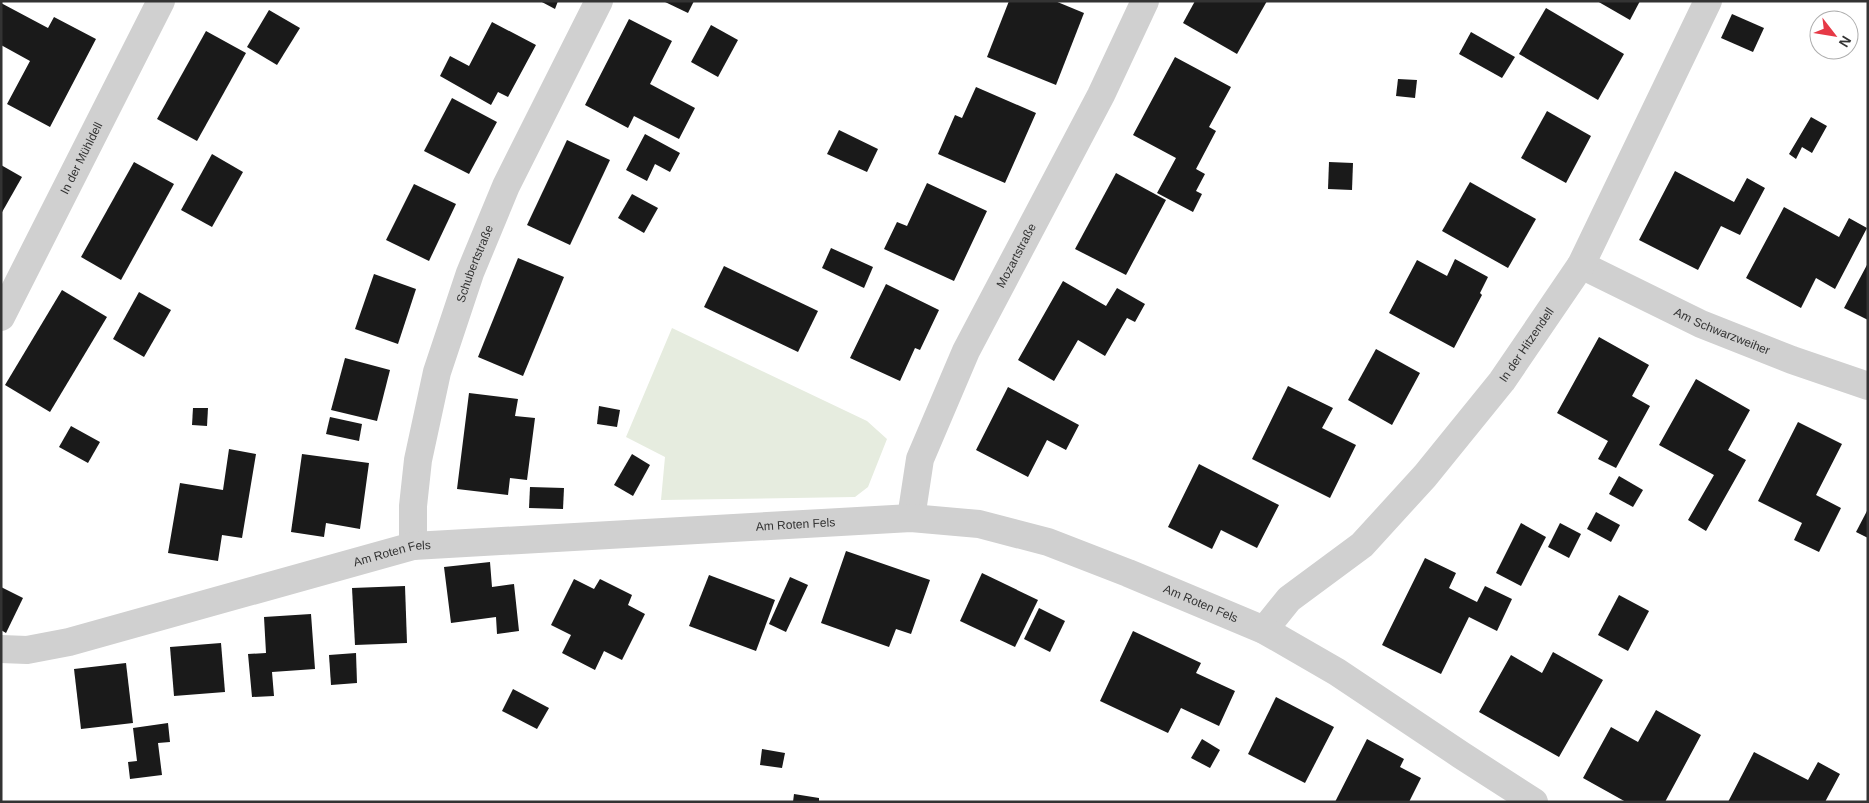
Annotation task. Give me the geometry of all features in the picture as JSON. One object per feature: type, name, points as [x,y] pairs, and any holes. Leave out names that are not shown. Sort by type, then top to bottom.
[{"type":"street","name":"In der Mühldell","points":[[1,317],[162,1]]},
{"type":"street","name":"Schubertstraße","points":[[413,546],[413,506],[418,460],[438,372],[470,273],[506,186],[599,1]]},
{"type":"street","name":"Mozartstraße","points":[[911,518],[920,458],[966,351],[1101,95],[1145,1]]},
{"type":"street","name":"In der Hitzendell","points":[[1264,630],[1289,599],[1362,545],[1425,476],[1502,381],[1581,265],[1708,1]]},
{"type":"street","name":"Am Schwarzweiher","points":[[1581,265],[1701,324],[1792,360],[1868,386]]},
{"type":"street","name":"Am Roten Fels","points":[[1,649],[27,650],[69,642],[413,546],[911,518],[979,524],[1048,542],[1264,630],[1337,672],[1534,802]]},
{"type":"shaded area","points":[[672,328],[867,421],[887,439],[868,487],[855,497],[661,500],[665,457],[626,437]]},
{"type":"building","points":[[540,1],[558,1],[555,9]]},
{"type":"building","points":[[663,1],[694,1],[688,13]]},
{"type":"building","points":[[1009,1],[1055,1],[1084,13],[1056,85],[987,57]]},
{"type":"building","points":[[1195,1],[1267,1],[1237,54],[1183,23]]},
{"type":"building","points":[[1597,1],[1640,1],[1630,20]]},
{"type":"building","points":[[1,3],[48,28],[54,17],[96,39],[50,127],[7,104],[30,61],[1,45]]},
{"type":"building","points":[[1546,8],[1624,54],[1598,100],[1519,54]]},
{"type":"building","points":[[269,10],[300,28],[277,65],[247,47]]},
{"type":"building","points":[[1732,14],[1764,28],[1753,52],[1721,38]]},
{"type":"building","points":[[629,19],[672,41],[650,84],[695,108],[679,139],[634,116],[628,128],[585,105]]},
{"type":"building","points":[[492,22],[536,45],[508,97],[498,92],[491,105],[440,76],[450,56],[469,66]]},
{"type":"building","points":[[711,25],[738,40],[718,77],[691,62]]},
{"type":"building","points":[[206,31],[246,53],[197,141],[157,119]]},
{"type":"building","points":[[1471,32],[1515,57],[1502,78],[1459,54]]},
{"type":"building","points":[[1175,57],[1231,87],[1209,127],[1216,131],[1196,169],[1205,174],[1196,191],[1202,194],[1193,212],[1157,193],[1176,158],[1133,135]]},
{"type":"building","points":[[1398,79],[1417,80],[1415,98],[1396,96]]},
{"type":"building","points":[[976,87],[1036,113],[1005,183],[938,154],[955,115],[962,118]]},
{"type":"building","points":[[452,98],[497,122],[469,174],[424,151]]},
{"type":"building","points":[[1547,111],[1591,136],[1566,183],[1521,158]]},
{"type":"building","points":[[1811,117],[1827,126],[1812,153],[1802,147],[1796,159],[1789,154]]},
{"type":"building","points":[[839,130],[878,149],[867,172],[827,154]]},
{"type":"building","points":[[645,134],[680,153],[670,172],[655,164],[647,181],[626,170]]},
{"type":"building","points":[[567,140],[610,160],[570,245],[527,225]]},
{"type":"building","points":[[212,154],[243,172],[212,227],[181,210]]},
{"type":"building","points":[[134,162],[174,184],[121,280],[81,257]]},
{"type":"building","points":[[1329,162],[1353,163],[1352,190],[1328,189]]},
{"type":"building","points":[[1,165],[22,177],[1,214]]},
{"type":"building","points":[[1675,171],[1734,202],[1747,178],[1765,188],[1740,235],[1721,226],[1698,270],[1639,240]]},
{"type":"building","points":[[1116,173],[1166,200],[1126,275],[1075,249]]},
{"type":"building","points":[[1470,182],[1536,219],[1508,268],[1442,231]]},
{"type":"building","points":[[927,183],[987,211],[954,281],[884,249],[897,222],[907,226]]},
{"type":"building","points":[[414,184],[456,204],[429,261],[386,240]]},
{"type":"building","points":[[632,194],[658,208],[644,233],[618,218]]},
{"type":"building","points":[[1784,207],[1839,237],[1849,218],[1867,228],[1835,289],[1816,278],[1801,308],[1746,278]]},
{"type":"building","points":[[831,248],[873,267],[864,288],[822,268]]},
{"type":"building","points":[[518,258],[564,277],[523,376],[478,357]]},
{"type":"building","points":[[1455,259],[1488,277],[1480,293],[1482,295],[1454,348],[1389,313],[1417,260],[1447,276]]},
{"type":"building","points":[[1868,263],[1868,320],[1844,308]]},
{"type":"building","points":[[724,266],[818,311],[798,352],[704,307]]},
{"type":"building","points":[[374,274],[416,289],[398,344],[355,329]]},
{"type":"building","points":[[1063,281],[1106,306],[1117,288],[1145,304],[1135,322],[1127,318],[1105,356],[1078,340],[1054,381],[1018,360]]},
{"type":"building","points":[[886,284],[939,310],[920,350],[915,348],[900,381],[850,358]]},
{"type":"building","points":[[62,290],[107,317],[50,412],[5,385]]},
{"type":"building","points":[[139,292],[171,310],[144,357],[113,339]]},
{"type":"building","points":[[1599,337],[1649,365],[1632,396],[1650,406],[1616,468],[1598,459],[1608,441],[1557,413]]},
{"type":"building","points":[[1376,349],[1420,373],[1392,425],[1348,400]]},
{"type":"building","points":[[345,358],[390,370],[377,421],[331,410]]},
{"type":"building","points":[[1696,379],[1750,410],[1728,450],[1746,460],[1706,531],[1688,520],[1714,475],[1659,445]]},
{"type":"building","points":[[1288,386],[1333,408],[1322,428],[1356,445],[1330,498],[1252,459]]},
{"type":"building","points":[[1008,387],[1079,425],[1066,450],[1047,440],[1028,477],[976,450]]},
{"type":"building","points":[[469,393],[518,399],[515,416],[535,418],[527,480],[510,478],[508,495],[457,489]]},
{"type":"building","points":[[599,406],[620,410],[617,427],[597,424]]},
{"type":"building","points":[[193,408],[208,408],[207,426],[192,425]]},
{"type":"building","points":[[330,417],[362,424],[359,441],[326,434]]},
{"type":"building","points":[[1798,422],[1842,444],[1816,495],[1841,508],[1819,552],[1794,540],[1802,523],[1758,501]]},
{"type":"building","points":[[71,426],[100,442],[88,463],[59,447]]},
{"type":"building","points":[[229,449],[256,454],[242,538],[222,535],[218,561],[168,553],[180,483],[223,490]]},
{"type":"building","points":[[302,454],[369,463],[360,529],[326,523],[324,537],[291,532]]},
{"type":"building","points":[[632,454],[650,465],[633,496],[614,485]]},
{"type":"building","points":[[1199,464],[1279,505],[1257,548],[1221,530],[1212,549],[1168,527]]},
{"type":"building","points":[[1619,476],[1643,490],[1633,507],[1609,494]]},
{"type":"building","points":[[530,487],[564,488],[563,509],[529,508]]},
{"type":"building","points":[[1868,509],[1868,538],[1856,532]]},
{"type":"building","points":[[1596,512],[1620,525],[1611,542],[1587,529]]},
{"type":"building","points":[[1521,523],[1546,537],[1521,586],[1496,573]]},
{"type":"building","points":[[1560,523],[1581,534],[1569,558],[1548,547]]},
{"type":"building","points":[[846,551],[930,580],[911,634],[896,629],[889,647],[821,623]]},
{"type":"building","points":[[1425,558],[1456,573],[1449,588],[1477,602],[1485,586],[1512,599],[1497,631],[1469,617],[1441,674],[1382,645]]},
{"type":"building","points":[[490,562],[492,587],[514,584],[519,631],[497,634],[496,617],[451,623],[444,567]]},
{"type":"building","points":[[982,573],[1038,600],[1015,647],[960,621]]},
{"type":"building","points":[[709,575],[775,600],[756,651],[689,626]]},
{"type":"building","points":[[790,577],[808,585],[786,632],[769,624]]},
{"type":"building","points":[[574,579],[594,589],[600,579],[632,595],[628,605],[645,614],[622,660],[604,651],[595,670],[562,653],[571,635],[551,625]]},
{"type":"building","points":[[405,586],[407,643],[355,645],[352,588]]},
{"type":"building","points":[[1,587],[23,598],[6,633],[1,630]]},
{"type":"building","points":[[1619,595],[1649,611],[1628,651],[1598,635]]},
{"type":"building","points":[[1039,608],[1065,621],[1050,652],[1024,639]]},
{"type":"building","points":[[311,614],[315,669],[272,672],[274,696],[252,697],[248,654],[266,653],[264,617]]},
{"type":"building","points":[[1133,631],[1201,663],[1196,673],[1235,691],[1219,726],[1181,708],[1168,733],[1100,701]]},
{"type":"building","points":[[221,643],[225,692],[174,696],[170,647]]},
{"type":"building","points":[[1553,652],[1603,680],[1559,757],[1479,712],[1511,655],[1542,673]]},
{"type":"building","points":[[356,653],[357,683],[331,685],[329,655]]},
{"type":"building","points":[[126,663],[133,723],[81,729],[74,669]]},
{"type":"building","points":[[513,689],[549,708],[537,729],[502,711]]},
{"type":"building","points":[[1276,697],[1334,727],[1305,783],[1248,754]]},
{"type":"building","points":[[1656,710],[1701,735],[1665,802],[1626,802],[1583,778],[1611,727],[1638,742]]},
{"type":"building","points":[[168,723],[170,742],[158,743],[162,775],[130,779],[128,762],[137,761],[133,728]]},
{"type":"building","points":[[1202,739],[1220,750],[1210,768],[1191,758]]},
{"type":"building","points":[[1367,739],[1404,759],[1400,767],[1421,778],[1409,802],[1335,802]]},
{"type":"building","points":[[762,749],[785,753],[782,768],[760,765]]},
{"type":"building","points":[[1754,752],[1808,780],[1818,762],[1840,774],[1825,802],[1728,802]]},
{"type":"building","points":[[794,794],[819,798],[819,802],[793,802]]}]
